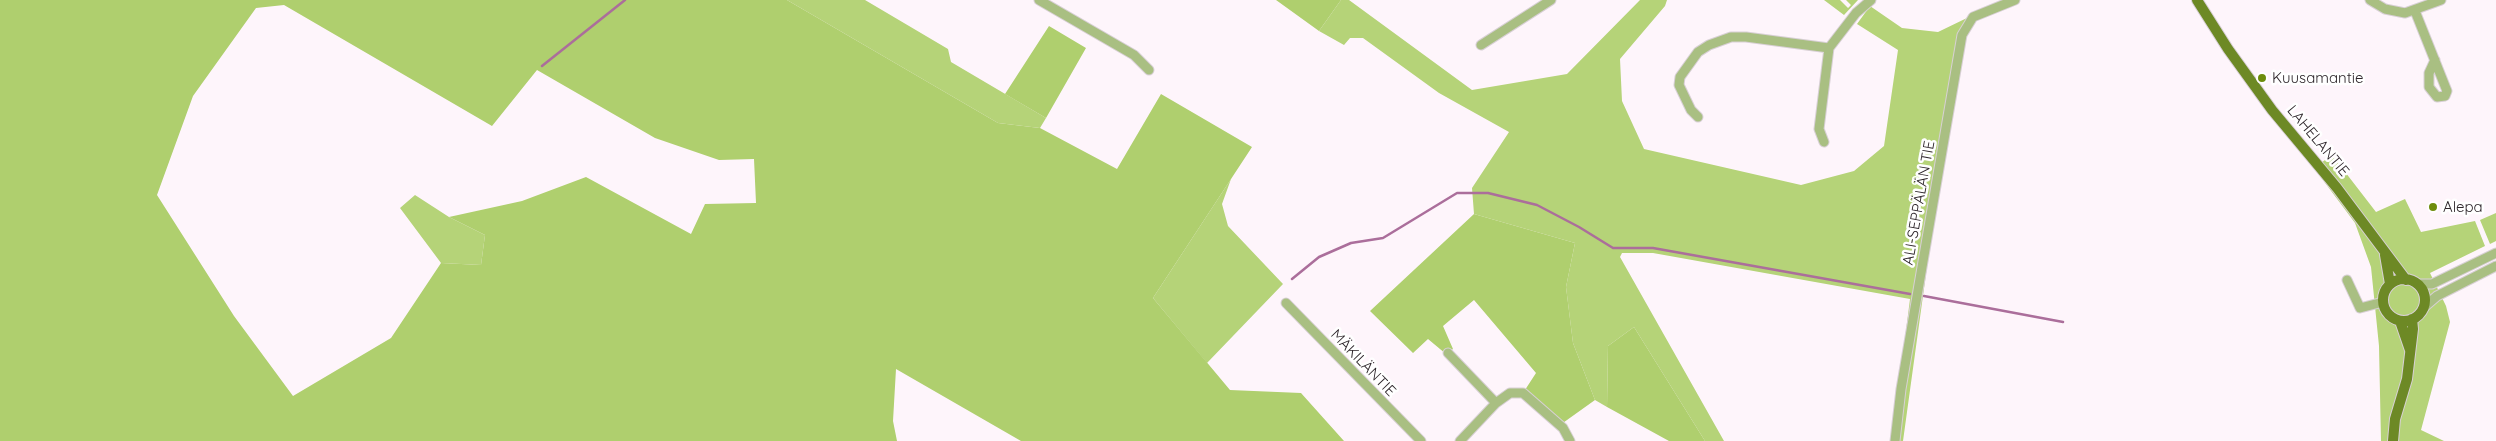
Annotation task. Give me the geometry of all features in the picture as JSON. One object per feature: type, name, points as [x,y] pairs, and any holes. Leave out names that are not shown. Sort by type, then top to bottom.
[{"type":"main road","name":"LAHELANTIE","points":[[2197,0],[2228,49],[2272,110],[2337,188],[2406,280]]},
{"type":"main road","name":"LAHELANTIE","points":[[2384,251],[2390,284]]},
{"type":"main road","points":[[2393,441],[2395,418],[2407,379],[2411,351],[2412,320],[2423,308],[2424,294],[2417,284],[2406,280],[2390,284],[2384,294],[2383,302],[2389,316],[2400,321],[2412,320]]},
{"type":"main road","points":[[2400,321],[2411,351]]},
{"type":"street","points":[[1039,0],[1134,55],[1149,70]]},
{"type":"street","points":[[1481,45],[1551,0]]},
{"type":"street","points":[[1824,142],[1819,129],[1829,48],[1856,13],[1871,0]]},
{"type":"street","name":"ALI-SEPPÄLÄN TIE","points":[[1895,441],[1901,389],[1962,35],[1974,17],[2015,0]]},
{"type":"street","points":[[2370,0],[2405,14],[2441,0]]},
{"type":"street","points":[[2415,11],[2434,60]]},
{"type":"street","points":[[1698,118],[1691,110],[1680,85],[1680,77],[1698,52],[1709,45],[1731,37],[1746,37],[1829,48]]},
{"type":"street","points":[[2417,284],[2432,284],[2496,253]]},
{"type":"street","points":[[2423,308],[2437,296],[2496,266]]},
{"type":"street","points":[[2347,280],[2360,308],[2383,302]]},
{"type":"street","name":"MÄKILÄNTIE","points":[[1286,303],[1421,441]]},
{"type":"street","points":[[1448,353],[1496,403]]},
{"type":"street","points":[[1460,441],[1496,403],[1510,393],[1523,393],[1563,428],[1570,441]]},
{"type":"green space","points":[[0,0],[787,0],[998,123],[1040,128],[1117,169],[1161,94],[1252,147],[1153,298],[1230,390],[1301,393],[1344,441],[1021,441],[896,369],[893,421],[897,441],[0,441]],"holes":[[[284,5],[492,126],[537,70],[655,138],[719,160],[754,159],[756,203],[705,204],[691,234],[586,177],[522,201],[449,217],[485,235],[481,265],[441,263],[391,338],[293,396],[234,316],[157,195],[193,96],[256,8]]]},
{"type":"green space","points":[[787,0],[865,0],[948,49],[951,62],[1046,118],[1040,128],[998,123]]},
{"type":"green space","points":[[1276,0],[1341,0],[1319,31]]},
{"type":"green space","points":[[1341,0],[1349,0],[1472,90],[1567,74],[1640,0],[1667,0],[1665,6],[1620,59],[1622,101],[1644,149],[1801,185],[1854,171],[1884,146],[1898,50],[1857,24],[1870,6],[1902,28],[1938,32],[1969,17],[1937,194],[1903,441],[1892,441],[1910,299],[1653,253],[1622,253],[1620,257],[1724,441],[1705,441],[1634,327],[1608,346],[1607,407],[1595,400],[1573,343],[1566,287],[1575,243],[1474,214],[1472,188],[1509,132],[1439,93],[1363,38],[1350,38],[1344,45],[1319,31]]},
{"type":"green space","points":[[1824,0],[1840,0],[1848,8],[1851,5],[1846,0],[1858,0],[1844,15]]},
{"type":"green space","points":[[1049,26],[1086,48],[1046,118],[1005,94]]},
{"type":"green space","points":[[2332,155],[2376,212],[2405,199],[2421,232],[2475,221],[2485,246],[2430,273],[2446,306],[2450,322],[2421,430],[2444,441],[2381,441],[2379,346],[2371,267],[2355,223],[2314,168]]},
{"type":"green space","points":[[1231,179],[1222,204],[1228,226],[1283,284],[1207,363],[1153,298]]},
{"type":"green space","points":[[415,195],[449,217],[485,235],[481,265],[441,263],[400,208]]},
{"type":"green space","points":[[2496,213],[2496,241],[2490,244],[2480,220]]},
{"type":"green space","points":[[1474,214],[1575,243],[1566,287],[1573,343],[1595,400],[1560,425],[1523,393],[1536,373],[1474,300],[1443,326],[1453,349],[1446,354],[1428,339],[1413,353],[1370,311]]},
{"type":"green space","points":[[1634,327],[1705,441],[1669,441],[1607,407],[1608,346]]},
{"type":"waterway","points":[[542,66],[625,0]]},
{"type":"waterway","points":[[1292,279],[1319,257],[1351,243],[1383,238],[1457,193],[1488,193],[1537,205],[1579,227],[1613,248],[1653,248],[1910,294]]},
{"type":"waterway","points":[[1924,296],[2063,322]]},
{"type":"place","name":"Kuusamantie","points":[[2262,78]]},
{"type":"place","name":"Alepa","points":[[2433,207]]}]
